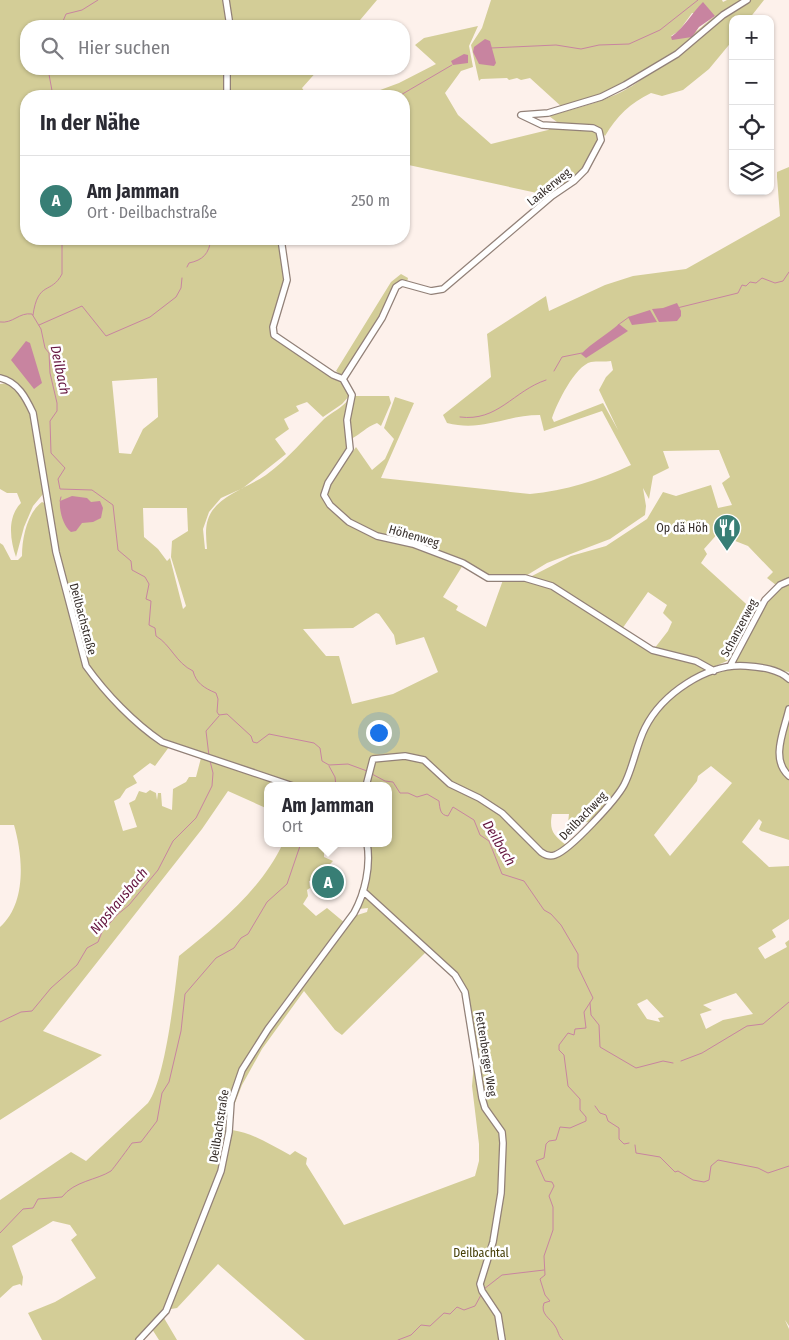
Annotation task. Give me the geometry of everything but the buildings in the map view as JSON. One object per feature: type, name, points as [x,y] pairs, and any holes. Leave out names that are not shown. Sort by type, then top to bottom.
[{"type":"street","points":[[226,0],[229,20]]},
{"type":"street","name":"Laakerweg","points":[[343,379],[382,318],[396,287],[402,284],[431,291],[443,289],[544,203],[574,181],[585,170],[601,140],[599,131],[593,128],[542,125],[521,115],[548,113],[601,97],[625,85],[677,54],[723,15],[747,0]]},
{"type":"street","points":[[227,75],[227,90]]},
{"type":"street","points":[[282,245],[287,280],[273,327],[274,335],[333,375],[343,379]]},
{"type":"street","name":"Deilbachstraße","points":[[0,378],[7,380],[19,389],[28,401],[33,413],[56,552],[81,652],[86,666],[96,681],[150,734],[162,742],[281,782]]},
{"type":"street","name":"Höhenweg","points":[[343,379],[352,395],[347,420],[350,449],[328,483],[324,494],[330,505],[350,522],[377,536],[413,544],[463,563],[488,578],[525,578],[552,586],[652,650],[696,662],[714,671]]},
{"type":"street","name":"Schanzerweg","points":[[730,666],[764,600],[780,585],[789,581]]},
{"type":"street","points":[[714,671],[730,666],[758,667],[779,672],[789,679]]},
{"type":"street","name":"Deilbachweg","points":[[367,782],[373,759],[405,756],[424,760],[450,784],[502,812],[541,852],[547,856],[555,855],[585,830],[618,794],[624,784],[644,730],[660,705],[682,687],[714,671]]},
{"type":"street","points":[[789,709],[779,757],[782,768],[789,776]]},
{"type":"street","name":"Deilbachstraße","points":[[139,1340],[166,1311],[221,1171],[229,1132],[231,1102],[242,1070],[268,1029],[354,913],[363,892],[368,861],[367,847]]},
{"type":"street","name":"Fettenberger Weg","points":[[363,892],[455,975],[465,992],[482,1098],[485,1108],[502,1132],[501,1192],[493,1242],[480,1284],[482,1291],[498,1315],[502,1340]]},
{"type":"green space","name":"Deilbachtal","points":[[0,0],[377,0],[360,20],[20,20],[20,75],[314,75],[302,88],[303,90],[20,90],[20,245],[282,245],[286,280],[271,328],[274,337],[339,380],[350,395],[342,404],[323,417],[307,402],[296,406],[299,411],[284,419],[289,429],[275,439],[286,454],[244,487],[274,469],[324,419],[348,400],[346,419],[349,449],[323,491],[325,503],[338,514],[340,512],[328,500],[328,486],[356,447],[372,470],[385,459],[394,439],[384,428],[395,397],[414,403],[381,478],[530,494],[582,484],[631,465],[602,411],[544,431],[540,415],[472,426],[447,423],[443,415],[491,377],[487,334],[546,296],[549,311],[605,285],[633,276],[686,269],[780,216],[777,172],[789,167],[789,579],[776,585],[767,578],[773,572],[748,546],[725,537],[728,531],[720,531],[704,549],[707,554],[701,563],[755,612],[738,647],[727,661],[711,668],[692,658],[654,649],[668,631],[672,622],[663,613],[667,605],[648,592],[622,629],[552,585],[528,578],[571,556],[606,546],[647,519],[663,492],[676,496],[711,485],[718,508],[732,505],[722,483],[730,477],[719,450],[663,451],[669,468],[653,476],[649,499],[643,488],[646,506],[645,515],[610,539],[547,563],[524,577],[489,576],[460,560],[424,546],[423,548],[463,565],[443,597],[458,606],[456,610],[486,627],[503,580],[525,579],[551,587],[649,649],[698,664],[715,674],[733,669],[752,668],[770,671],[786,680],[789,677],[789,840],[761,831],[759,829],[762,822],[759,819],[742,842],[769,867],[789,866],[789,919],[772,930],[776,937],[758,948],[765,959],[787,947],[785,943],[789,940],[789,1326],[785,1320],[789,1329],[789,1340],[503,1340],[497,1311],[495,1312],[500,1340],[305,1340],[218,1264],[177,1308],[165,1310],[137,1340],[42,1340],[28,1313],[55,1302],[96,1278],[71,1240],[77,1235],[70,1225],[53,1221],[12,1246],[23,1277],[22,1286],[20,1284],[13,1286],[0,1298],[0,1200],[71,1152],[86,1161],[148,1103],[160,1074],[165,1054],[179,956],[238,905],[263,876],[281,847],[324,847],[324,857],[333,861],[315,880],[309,881],[308,896],[303,904],[316,916],[327,908],[345,923],[279,1008],[248,1055],[236,1078],[229,1098],[227,1136],[231,1137],[232,1130],[240,1132],[262,1140],[290,1155],[295,1151],[307,1158],[306,1164],[344,1225],[475,1176],[479,1161],[479,1144],[472,1086],[475,1050],[463,985],[452,972],[398,922],[427,951],[342,1035],[335,1030],[304,991],[262,1049],[242,1085],[233,1108],[235,1092],[245,1069],[262,1041],[303,982],[354,916],[367,912],[368,908],[359,909],[363,896],[365,895],[377,905],[379,904],[366,889],[369,847],[392,847],[392,782],[287,782],[175,746],[149,730],[98,680],[88,666],[81,648],[57,549],[32,406],[27,395],[20,387],[6,378],[0,377]],"holes":[[[611,361],[613,370],[606,377],[599,390],[618,430],[603,403],[554,422],[552,418],[558,403],[567,386],[579,370],[591,362]],[[157,378],[158,417],[143,429],[131,454],[119,453],[112,381]],[[240,489],[223,500],[209,516],[206,530],[207,549],[205,549],[203,529],[209,512],[221,498]],[[143,508],[187,508],[188,531],[172,541],[171,557],[186,606],[183,609],[170,558],[167,561],[158,549],[144,537]],[[376,613],[379,614],[394,635],[396,645],[424,637],[438,672],[393,694],[352,704],[339,656],[326,656],[303,629],[353,628]],[[711,766],[732,783],[670,856],[654,835],[697,781],[698,776]],[[612,796],[615,800],[603,810],[584,837],[581,835],[555,854],[549,854],[566,845],[553,832],[551,824],[552,814],[569,814],[568,823],[590,822]],[[736,993],[753,1014],[723,1020],[706,1029],[700,1014],[712,1010],[703,1005]],[[647,999],[664,1017],[658,1018],[660,1022],[647,1019],[637,1004]]]},
{"type":"green space","points":[[491,0],[722,0],[723,2],[727,0],[764,0],[752,15],[729,15],[729,45],[709,69],[683,90],[662,96],[651,93],[637,101],[619,116],[605,136],[600,131],[555,124],[557,122],[549,116],[610,97],[642,79],[639,76],[623,86],[563,108],[530,78],[521,80],[517,78],[509,80],[507,78],[481,79],[479,81],[471,45],[482,28]],"holes":[[[692,13],[715,16],[694,33],[678,38],[671,36],[679,31]]]},
{"type":"green space","points":[[478,26],[469,46],[473,67],[461,71],[445,93],[458,115],[491,144],[548,130],[552,127],[597,131],[600,139],[582,172],[551,196],[410,165],[410,90],[380,90],[399,83],[436,64],[415,45],[424,38]]},
{"type":"green space","points":[[401,274],[408,278],[407,282],[401,283],[381,318],[342,376],[336,371],[391,282]]},
{"type":"green space","points":[[9,383],[28,404],[43,494],[33,506],[24,527],[16,557],[11,529],[13,515],[21,503],[17,493],[7,493],[0,489],[0,384]]},
{"type":"green space","points":[[355,396],[389,396],[391,403],[381,426],[377,423],[351,439],[348,420],[352,398]]},
{"type":"green space","points":[[42,502],[46,504],[55,553],[84,668],[96,682],[169,747],[155,766],[150,763],[133,776],[137,783],[126,789],[120,798],[114,801],[123,831],[137,827],[129,803],[135,800],[139,791],[146,793],[150,790],[156,793],[157,800],[158,793],[161,793],[162,806],[172,810],[173,789],[186,782],[189,777],[196,777],[201,758],[276,782],[264,782],[264,807],[228,791],[202,829],[43,1031],[102,1055],[0,1120],[0,927],[9,917],[15,905],[19,892],[21,865],[14,825],[0,825],[0,543],[11,560],[18,560],[22,556],[26,526]]},
{"type":"green space","points":[[789,583],[789,672],[733,662],[767,600],[779,588]]},
{"type":"green space","points":[[164,1318],[177,1340],[159,1340],[152,1329]]},
{"type":"shaded area","points":[[703,2],[715,16],[699,27],[692,37],[672,40],[671,37]]},
{"type":"shaded area","points":[[485,39],[490,41],[496,63],[494,66],[479,64],[473,52],[474,47]]},
{"type":"shaded area","points":[[464,54],[468,55],[468,63],[453,65],[451,61]]},
{"type":"shaded area","points":[[677,303],[681,316],[677,321],[659,322],[652,309],[663,308]]},
{"type":"shaded area","points":[[650,310],[657,322],[632,325],[628,317]]},
{"type":"shaded area","points":[[619,324],[628,331],[586,358],[581,354],[590,346]]},
{"type":"shaded area","points":[[26,341],[30,343],[42,383],[34,389],[11,360]]},
{"type":"shaded area","points":[[72,496],[87,498],[91,502],[100,501],[103,508],[101,518],[93,522],[82,523],[76,531],[71,532],[64,522],[60,501]]},
{"type":"waterway","points":[[64,20],[66,14],[82,10],[98,0]]},
{"type":"waterway","points":[[491,48],[556,45],[581,49],[599,45],[629,44],[660,30],[698,0]]},
{"type":"waterway","points":[[409,90],[452,65]]},
{"type":"waterway","points":[[49,75],[52,90]]},
{"type":"waterway","points":[[33,315],[35,304],[41,292],[54,284],[62,274],[62,245]]},
{"type":"waterway","points":[[187,267],[189,263],[202,258],[210,245]]},
{"type":"waterway","points":[[677,308],[738,293],[742,285],[746,286],[750,282],[756,283],[762,278],[775,283],[783,281],[789,272]]},
{"type":"waterway","points":[[39,325],[82,306],[106,336],[150,317],[176,297],[181,288],[182,278]]},
{"type":"waterway","name":"Deilbach","points":[[0,322],[32,314],[41,329],[45,348],[49,353],[50,373],[57,403],[57,411],[50,421],[51,453],[65,468],[58,479],[60,489],[92,490],[113,505],[118,550],[131,561],[132,570],[145,577],[149,584],[146,599],[151,601],[149,625],[155,628],[156,636],[166,644],[187,668],[193,671],[198,682],[216,693],[218,699],[217,712],[219,715],[227,714],[251,736],[253,742],[257,743],[269,734],[314,743],[320,748],[322,761],[329,765],[348,764],[367,771]]},
{"type":"waterway","points":[[618,325],[629,317]]},
{"type":"waterway","points":[[554,371],[562,357],[582,353]]},
{"type":"waterway","points":[[460,417],[485,415],[534,385],[546,380]]},
{"type":"waterway","name":"Deilbach","points":[[60,501],[61,497]]},
{"type":"waterway","points":[[209,756],[206,731],[219,716]]},
{"type":"waterway","name":"Nipshausbach","points":[[0,1022],[21,1012],[32,1011],[51,988],[77,965],[87,948],[98,942],[102,932],[129,905],[158,870],[173,841],[196,818],[212,786],[213,773],[210,761]]},
{"type":"waterway","points":[[329,766],[336,782]]},
{"type":"waterway","name":"Deilbach","points":[[372,774],[385,781],[393,782],[400,793],[408,793],[417,797],[427,794],[439,801],[441,811],[445,815],[448,816],[453,807],[474,820],[480,835],[489,841],[502,874],[524,881],[544,910],[551,914],[561,925],[578,954],[578,967],[593,998],[584,1012],[586,1028],[575,1029],[574,1035],[568,1033],[559,1045],[559,1050],[564,1055],[568,1086],[580,1099],[580,1110],[586,1117],[586,1121],[570,1128],[560,1127],[556,1140],[549,1141],[546,1144],[544,1158],[536,1161],[545,1181],[552,1182],[554,1186],[549,1196],[553,1207],[553,1230],[544,1256],[545,1275],[540,1279],[545,1295],[550,1301],[544,1303],[543,1310],[563,1340]]},
{"type":"waterway","points":[[0,1233],[23,1209],[33,1208],[38,1199],[62,1197],[73,1187],[111,1171],[132,1143],[141,1142],[157,1121],[162,1093],[169,1082],[181,1031],[185,994],[216,958],[234,948],[241,938],[248,934],[267,902],[287,884],[300,847]]},
{"type":"waterway","points":[[681,1061],[702,1053],[747,1026],[763,1024],[789,1002]]},
{"type":"waterway","points":[[590,1003],[591,1015],[599,1025],[600,1047],[636,1068],[663,1061],[673,1063]]},
{"type":"waterway","points":[[595,1106],[600,1113],[606,1115],[608,1121],[619,1128],[619,1139],[624,1144],[629,1143]]},
{"type":"waterway","points":[[635,1145],[636,1153],[660,1157],[675,1172],[678,1171],[693,1180],[704,1182],[709,1180],[711,1166],[718,1160],[758,1168],[768,1173],[789,1166]]},
{"type":"waterway","points":[[484,1289],[502,1275],[544,1270]]},
{"type":"waterway","points":[[398,1340],[411,1335],[421,1325],[430,1326],[444,1313],[450,1314],[457,1307],[464,1310],[475,1306],[481,1295]]},
{"type":"place","name":"Op dä Höh","points":[[727,552]]},
{"type":"place","name":"Am Jamman","points":[[328,882]]}]
